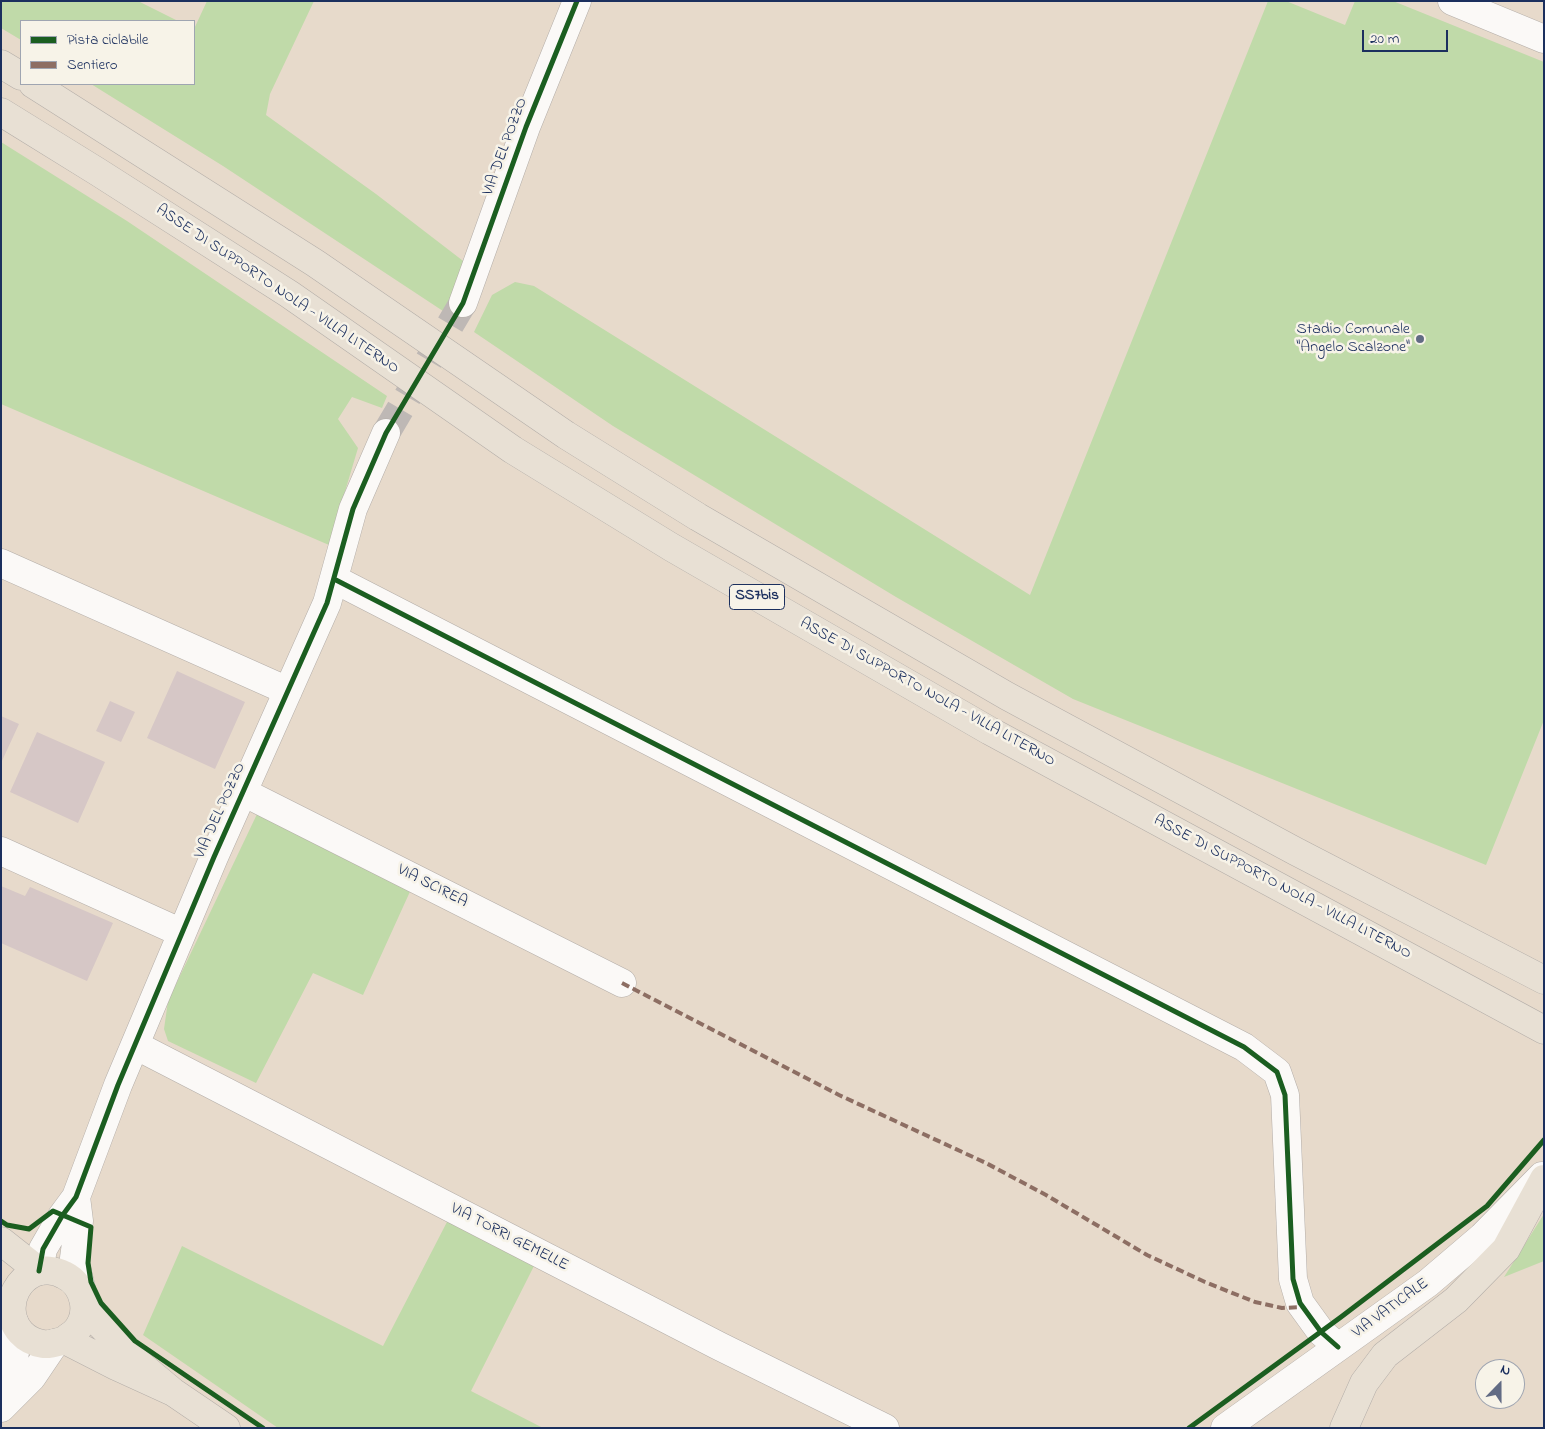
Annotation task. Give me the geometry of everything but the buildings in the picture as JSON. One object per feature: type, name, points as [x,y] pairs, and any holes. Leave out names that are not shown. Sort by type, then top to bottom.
[{"type":"main road","points":[[1,64],[20,75]]},
{"type":"main road","name":"SS7bis","points":[[35,85],[315,263],[566,435],[698,518],[1007,696],[1286,846],[1544,980]]},
{"type":"main road","name":"ASSE DI SUPPORTO NOLA - VILLA LITERNO","points":[[1,112],[288,294],[513,450],[671,548],[990,730],[1544,1030]]},
{"type":"main road","points":[[1344,1428],[1364,1383],[1385,1355],[1456,1300],[1506,1250],[1544,1178]]},
{"type":"main road","points":[[1,1241],[39,1272]]},
{"type":"main road","points":[[84,1302],[82,1321],[75,1332],[60,1341],[43,1344],[31,1340],[22,1332],[9,1299],[27,1277],[39,1272],[50,1271],[70,1278],[78,1286],[84,1302],[136,1361],[173,1392],[226,1428]]},
{"type":"main road","points":[[60,1341],[173,1392]]},
{"type":"street","name":"VIA DEL POZZO","points":[[463,303],[526,127],[577,1]]},
{"type":"street","points":[[1452,1],[1544,39]]},
{"type":"street","name":"VIA DEL POZZO","points":[[76,1197],[118,1084],[243,792],[327,603],[353,509],[386,433]]},
{"type":"street","points":[[1,563],[288,691]]},
{"type":"street","points":[[334,579],[1244,1047],[1277,1072],[1285,1095],[1293,1279],[1300,1303],[1321,1332],[1338,1347]]},
{"type":"street","name":"VIA SCIREA","points":[[243,792],[622,982]]},
{"type":"street","points":[[1,851],[182,933]]},
{"type":"street","name":"VIA TORRI GEMELLE","points":[[135,1045],[719,1346],[885,1428]]},
{"type":"street","name":"VIA VATICALE","points":[[1225,1428],[1428,1283],[1482,1237],[1544,1174]]},
{"type":"street","points":[[39,1272],[42,1249],[76,1197]]},
{"type":"street","points":[[76,1197],[79,1221],[74,1258],[84,1302]]},
{"type":"street","points":[[4,1404],[16,1347],[9,1299]]},
{"type":"street","points":[[4,1404],[32,1377],[60,1341]]},
{"type":"green space","points":[[1,1],[138,1],[176,20],[20,20],[20,39],[1,28]]},
{"type":"green space","points":[[207,1],[314,1],[270,94],[266,115],[376,194],[471,267],[446,313],[223,166],[93,85],[195,85],[195,27]]},
{"type":"green space","points":[[1268,1],[1286,1],[1345,25],[1355,1],[1393,1],[1544,62],[1544,720],[1486,865],[1073,699],[896,597],[613,426],[474,332],[492,295],[515,282],[534,286],[1030,595]]},
{"type":"green space","points":[[1,142],[127,221],[387,396],[382,408],[352,397],[338,419],[358,448],[329,545],[1,404]]},
{"type":"green space","points":[[258,812],[413,885],[363,995],[313,973],[256,1083],[168,1041],[164,1029],[168,1001]]},
{"type":"green space","points":[[1544,1214],[1544,1261],[1504,1277]]},
{"type":"green space","points":[[448,1220],[535,1264],[471,1391],[543,1428],[278,1428],[143,1335],[182,1246],[383,1346]]},
{"type":"tunnel","points":[[386,433],[463,303]]},
{"type":"marked path","points":[[622,983],[839,1095],[986,1163],[1046,1195],[1147,1255],[1205,1282],[1255,1302],[1282,1308],[1303,1307]]},
{"type":"cycle path","points":[[39,1271],[43,1249],[62,1216],[76,1197],[118,1085],[214,857],[327,603],[353,509],[386,433],[463,303],[526,127],[577,1]]},
{"type":"cycle path","points":[[334,579],[1244,1047],[1277,1072],[1285,1095],[1293,1279],[1300,1303],[1321,1332],[1338,1347]]},
{"type":"cycle path","points":[[1189,1428],[1341,1317],[1487,1206],[1544,1140]]},
{"type":"cycle path","points":[[1,1221],[7,1225],[29,1229],[53,1211],[91,1227],[88,1263],[91,1282],[101,1303],[135,1341],[263,1428]]},
{"type":"place","name":"Stadio Comunale \"Angelo Scalzone\"","points":[[1420,339]]}]
